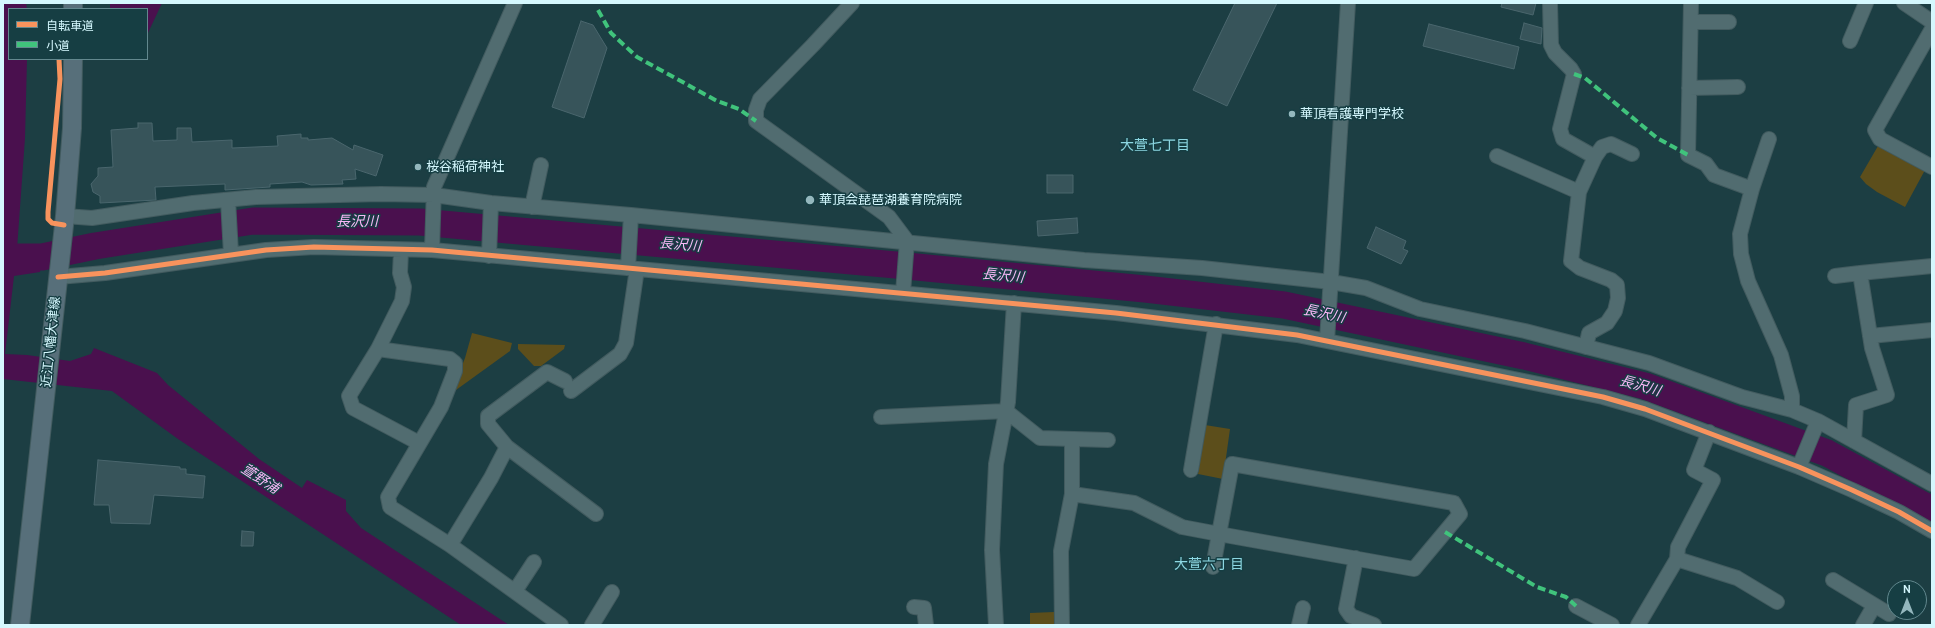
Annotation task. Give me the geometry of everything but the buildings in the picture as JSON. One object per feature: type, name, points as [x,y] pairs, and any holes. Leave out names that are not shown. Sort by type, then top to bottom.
[{"type":"main road","name":"近江八幡大津線","points":[[20,625],[64,225],[72,128],[73,60]]},
{"type":"street","points":[[432,246],[434,187],[515,3]]},
{"type":"street","points":[[852,3],[760,99],[756,110],[756,121],[889,217],[907,243],[904,289]]},
{"type":"street","points":[[1328,336],[1348,3]]},
{"type":"street","points":[[1550,3],[1551,45],[1555,53],[1574,74],[1560,128],[1563,139],[1595,157]]},
{"type":"street","points":[[1691,3],[1688,155],[1706,164],[1714,175],[1752,189]]},
{"type":"street","points":[[1850,41],[1866,3]]},
{"type":"street","points":[[1904,3],[1931,22],[1876,130],[1880,139],[1932,167]]},
{"type":"street","points":[[1691,22],[1729,22]]},
{"type":"street","points":[[1689,88],[1738,87]]},
{"type":"street","points":[[1769,139],[1752,189],[1740,234],[1741,254],[1748,281],[1781,355],[1792,396],[1792,410]]},
{"type":"street","points":[[1586,347],[1589,333],[1607,323],[1615,312],[1618,298],[1617,285],[1611,280],[1580,268],[1571,261],[1579,192],[1595,157],[1602,147],[1611,144],[1632,154]]},
{"type":"street","points":[[1496,156],[1579,192]]},
{"type":"street","points":[[532,207],[541,165]]},
{"type":"street","points":[[64,225],[92,218],[147,208],[228,203],[295,195],[434,200],[491,208],[532,207],[631,218],[1084,260],[1202,268],[1331,286],[1366,288],[1420,309],[1525,331],[1649,363],[1742,397],[1792,410],[1816,424],[1854,441],[1932,484]]},
{"type":"street","points":[[228,203],[230,248]]},
{"type":"street","points":[[489,253],[491,208]]},
{"type":"street","points":[[596,514],[507,447],[488,424],[488,416],[547,372],[568,386],[620,354],[626,343],[631,266],[631,218]]},
{"type":"street","points":[[59,274],[105,274],[230,248],[314,247],[401,250],[432,246],[489,253],[631,266],[904,289],[1014,303],[1328,336],[1603,397],[1645,409],[1801,464],[1899,512],[1932,531]]},
{"type":"street","points":[[401,250],[400,273],[404,287],[402,301],[378,349],[349,396],[353,408],[419,443]]},
{"type":"street","points":[[1835,276],[1932,266]]},
{"type":"street","points":[[1854,441],[1856,405],[1888,395],[1870,336],[1860,273]]},
{"type":"street","points":[[996,625],[992,550],[996,464],[1006,411],[1014,303]]},
{"type":"street","points":[[1191,470],[1216,324]]},
{"type":"street","points":[[1870,336],[1932,330]]},
{"type":"street","points":[[378,349],[450,359],[455,363],[455,370],[442,407],[419,443],[388,497],[390,507],[450,545],[561,625]]},
{"type":"street","points":[[881,417],[1006,411],[1040,438],[1108,440]]},
{"type":"street","points":[[1801,464],[1816,424]]},
{"type":"street","points":[[1638,625],[1677,559],[1678,547],[1713,480],[1694,470],[1709,432]]},
{"type":"street","points":[[1062,625],[1061,550],[1072,494],[1072,439]]},
{"type":"street","points":[[450,545],[491,478],[507,447]]},
{"type":"street","points":[[1072,494],[1134,503],[1182,527],[1219,534],[1414,568],[1460,514],[1454,503],[1232,464],[1219,534],[1213,567]]},
{"type":"street","points":[[1356,558],[1346,609],[1351,616],[1374,625]]},
{"type":"street","points":[[1677,559],[1737,578],[1777,602]]},
{"type":"street","points":[[515,591],[534,562]]},
{"type":"street","points":[[1833,580],[1887,613]]},
{"type":"street","points":[[592,625],[612,592]]},
{"type":"street","points":[[1576,606],[1612,625]]},
{"type":"street","points":[[1863,625],[1874,606]]},
{"type":"street","points":[[914,607],[924,608],[926,625]]},
{"type":"street","points":[[1299,625],[1303,608]]},
{"type":"shaded area","points":[[1878,146],[1925,170],[1905,207],[1877,192],[1866,184],[1860,177]]},
{"type":"shaded area","points":[[472,333],[512,343],[510,351],[456,390],[453,389],[465,358]]},
{"type":"shaded area","points":[[518,344],[565,345],[564,349],[541,366],[534,366],[518,349]]},
{"type":"shaded area","points":[[1205,425],[1230,429],[1223,479],[1198,474]]},
{"type":"shaded area","points":[[1054,612],[1055,625],[1030,625],[1030,613]]},
{"type":"water","name":"萱野浦","points":[[3,3],[26,3],[27,8],[8,8],[8,60],[27,60],[25,138],[17,249],[44,244],[40,272],[14,276],[5,354],[27,355],[70,361],[91,354],[94,348],[157,373],[168,385],[259,459],[302,488],[307,480],[346,500],[346,511],[361,528],[509,625],[461,625],[178,439],[112,391],[3,379]]},
{"type":"water","points":[[110,3],[162,3],[148,33],[148,8],[110,8]]},
{"type":"waterway","name":"長沢川","points":[[3,257],[42,257],[95,246],[253,221],[420,222],[896,265],[1145,289],[1284,305],[1524,356],[1645,386],[1827,453],[1932,510]]},
{"type":"marked path","points":[[598,10],[611,33],[637,57],[717,101],[739,109],[756,121]]},
{"type":"marked path","points":[[1574,74],[1585,78],[1657,138],[1688,155]]},
{"type":"marked path","points":[[1445,532],[1537,587],[1566,597],[1576,606]]},
{"type":"cycle path","points":[[59,60],[60,79],[48,219],[52,223],[64,225]]},
{"type":"cycle path","points":[[58,277],[105,273],[266,250],[314,247],[432,250],[1116,313],[1297,335],[1603,397],[1645,409],[1799,467],[1899,512],[1932,531]]},
{"type":"place","name":"華頂看護専門学校","points":[[1292,114]]},
{"type":"place","name":"桜谷稲荷神社","points":[[418,167]]},
{"type":"place","name":"華頂会琵琶湖養育院病院","points":[[810,200]]},
{"type":"district","name":"大萱七丁目","points":[[1155,146]]},
{"type":"district","name":"大萱六丁目","points":[[1209,565]]}]
